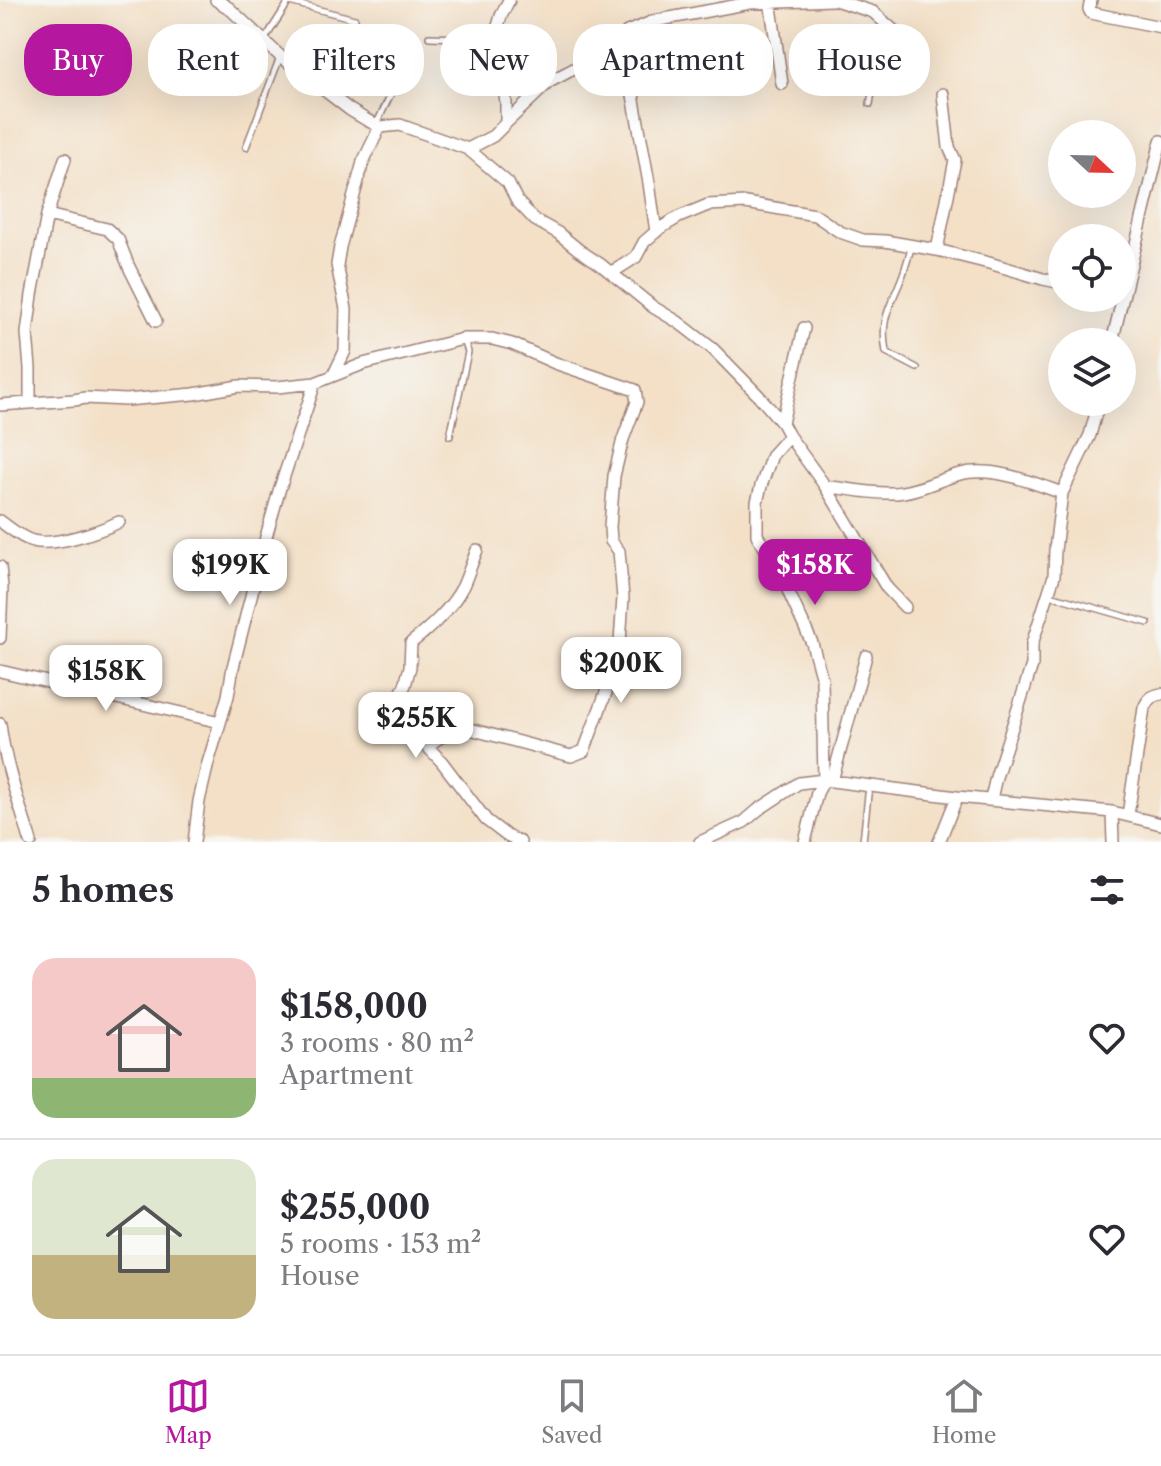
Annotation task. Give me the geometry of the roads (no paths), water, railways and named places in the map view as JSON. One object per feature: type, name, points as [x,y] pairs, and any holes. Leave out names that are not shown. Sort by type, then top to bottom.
[{"type":"street","points":[[216,0],[247,24]]},
{"type":"street","points":[[499,24],[509,0]]},
{"type":"street","points":[[647,24],[730,5],[834,0],[873,12],[886,24]]},
{"type":"street","points":[[1091,0],[1091,13],[1161,27]]},
{"type":"street","points":[[770,1],[782,84]]},
{"type":"street","points":[[268,43],[350,110],[378,126],[400,125],[468,149],[508,183],[517,201],[535,220],[558,233],[713,349],[782,423],[825,486],[887,588],[905,607]]},
{"type":"street","points":[[468,149],[493,136],[549,82],[573,69]]},
{"type":"street","points":[[937,250],[955,160],[949,147],[943,94]]},
{"type":"street","points":[[505,96],[506,123]]},
{"type":"street","points":[[633,96],[656,232]]},
{"type":"street","points":[[334,374],[345,351],[346,309],[337,265],[340,247],[363,162],[378,126]]},
{"type":"street","points":[[1136,248],[1161,141]]},
{"type":"street","points":[[30,402],[27,333],[47,215],[65,159]]},
{"type":"street","points":[[611,273],[636,257],[644,242],[679,217],[708,205],[746,203],[815,215],[840,232],[863,240],[937,250],[1048,280]]},
{"type":"street","points":[[47,215],[107,229],[118,239],[156,321]]},
{"type":"street","points":[[782,423],[804,328]]},
{"type":"street","points":[[0,405],[85,398],[126,400],[194,394],[239,386],[277,387],[315,383],[363,364],[463,339],[492,339],[512,344],[555,363],[635,390],[637,402],[614,476],[610,527],[611,541],[619,551],[623,598],[621,627],[613,674],[584,751],[571,756],[470,729],[450,731],[427,746]]},
{"type":"street","points":[[194,842],[199,801],[274,506],[315,383]]},
{"type":"street","points":[[991,799],[1032,665],[1032,644],[1054,576],[1062,493],[1090,435],[1095,416]]},
{"type":"street","points":[[789,436],[772,455],[761,486],[757,502],[757,535],[779,563],[812,643],[822,679],[828,781]]},
{"type":"street","points":[[825,486],[894,493],[963,473],[982,472],[1031,482],[1062,493]]},
{"type":"street","points":[[0,521],[29,540],[40,542],[101,531],[119,522]]},
{"type":"street","points":[[477,550],[462,588],[433,625],[411,643],[410,667],[396,705],[396,725],[427,746],[486,820],[520,842]]},
{"type":"street","points":[[0,567],[0,638]]},
{"type":"street","points":[[805,842],[817,793],[828,781],[866,656]]},
{"type":"street","points":[[0,671],[220,722]]},
{"type":"street","points":[[1128,815],[1144,708],[1154,695],[1161,694]]},
{"type":"street","points":[[0,724],[12,784],[31,842]]},
{"type":"street","points":[[700,842],[744,822],[799,783],[828,781],[1112,812],[1161,824]]},
{"type":"street","points":[[939,842],[957,797]]},
{"type":"street","points":[[1112,812],[1113,842]]},
{"type":"lane","points":[[268,35],[290,1],[355,19]]},
{"type":"lane","points":[[870,104],[884,22]]},
{"type":"lane","points":[[429,37],[440,37]]},
{"type":"lane","points":[[246,147],[280,56]]},
{"type":"lane","points":[[378,126],[391,96]]},
{"type":"lane","points":[[912,245],[885,318],[883,334],[886,352],[917,368]]},
{"type":"lane","points":[[450,436],[468,352],[463,339]]},
{"type":"lane","points":[[1049,594],[1148,623]]},
{"type":"lane","points":[[863,841],[869,785]]}]
